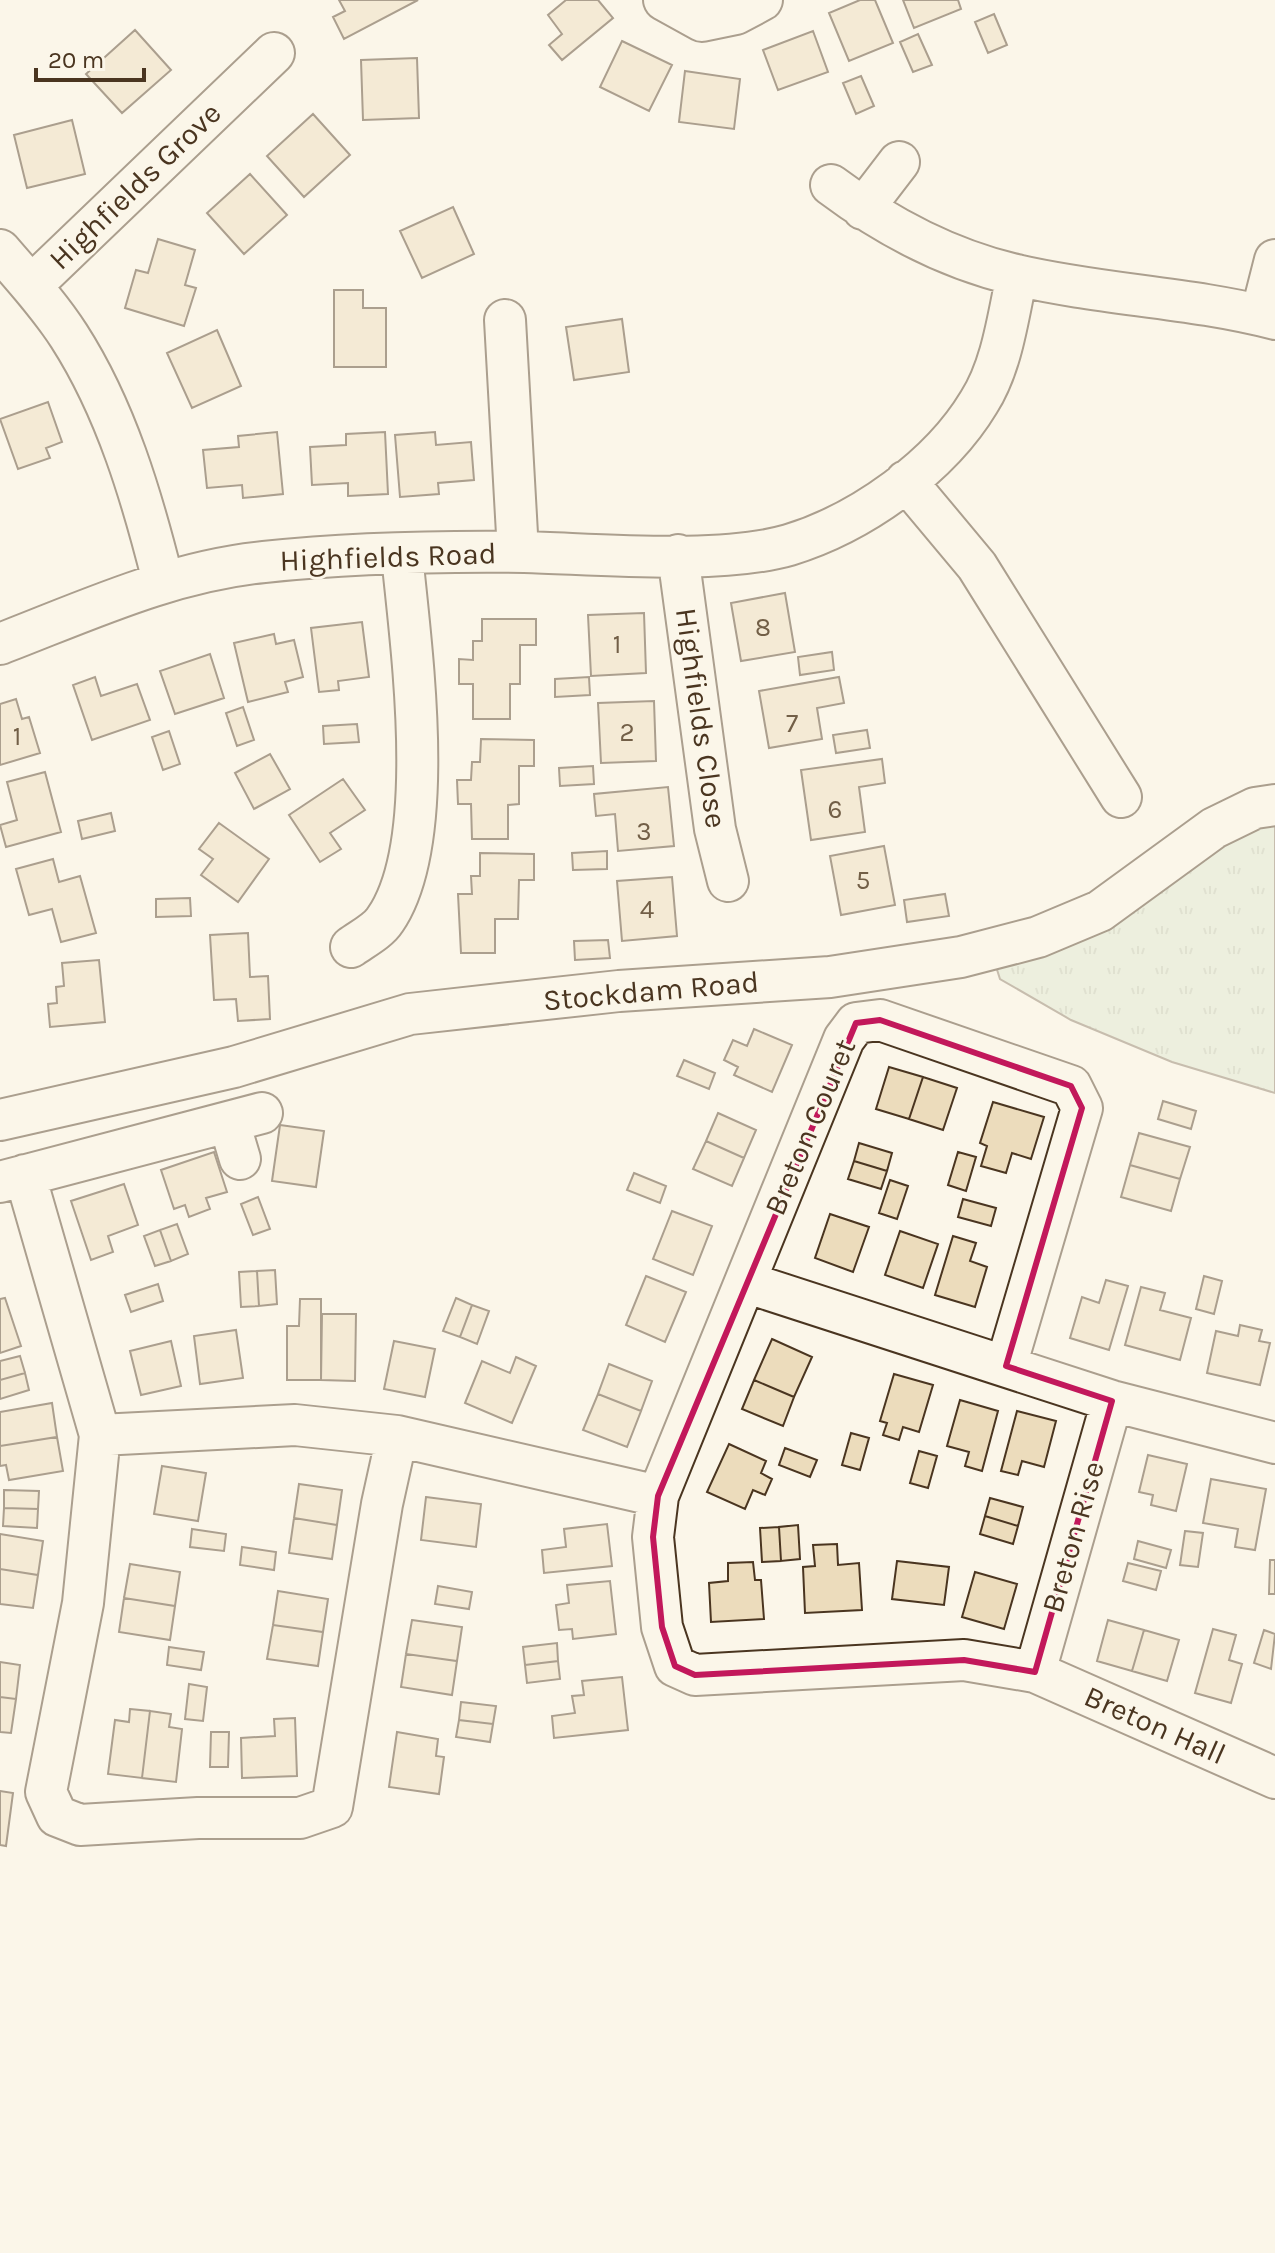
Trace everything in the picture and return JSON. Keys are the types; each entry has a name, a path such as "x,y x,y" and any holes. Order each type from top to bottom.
{"street":[{"path":"664,0 702,21 736,14 762,0"},
{"name":"Highfields Grove","path":"31,286 274,53"},
{"path":"863,209 899,162"},
{"path":"831,185 863,209 950,255 1017,275 1268,317 1275,260"},
{"path":"0,250 69,337 103,400 130,466 163,581"},
{"name":"Highfields Road","path":"0,644 163,581 263,562 518,552 678,555 747,552 789,545 850,518 906,481 951,440 980,401 999,355 1017,275"},
{"path":"505,320 518,552"},
{"path":"906,481 977,566 1121,797"},
{"path":"351,947 383,923 401,891 413,835 415,736 402,555"},
{"name":"Highfields Close","path":"678,555 715,829 728,881"},
{"name":"Stockdam Road","path":"0,1120 234,1067 410,1014 619,991 830,977 961,957 1038,937 1100,911 1214,828 1255,808 1275,805"},
{"name":"Breton Couret","path":"658,1496 844,1039 856,1023 880,1020 1071,1086 1082,1108 1006,1366"},
{"path":"240,1159 246,1117 13,1179 100,1435 83,1603 46,1792 57,1816 80,1825 198,1818 300,1818 332,1807 382,1504 397,1436"},
{"path":"745,1282 1112,1401 1275,1443"},
{"name":"Breton Rise","path":"1035,1672 1112,1401"},
{"path":"100,1435 295,1425 397,1436 658,1496"},
{"name":"Breton Hall","path":"658,1496 653,1537 662,1627 675,1666 695,1675 708,1675 964,1660 1035,1672 1275,1778"}],"highlighted area":[{"path":"880,1020 1071,1086 1082,1108 1006,1366 1112,1401 1035,1672 964,1660 695,1675 675,1666 662,1627 653,1537 658,1496 856,1023"}],"green space":[{"path":"1275,819 1275,1093 1172,1062 1071,1020 1000,979 993,957"}],"building":[{"path":"339,0 418,0 344,39 333,17 345,11"},
{"path":"566,0 598,0 613,18 562,60 549,45 562,34 548,15"},
{"path":"860,0 875,0 893,43 849,61 829,13"},
{"path":"903,0 958,0 961,9 914,28"},
{"path":"994,14 1007,45 988,53 975,22"},
{"path":"135,30 171,70 122,113 86,74"},
{"path":"813,31 828,72 778,90 763,50"},
{"path":"918,34 932,65 913,72 900,42"},
{"path":"622,41 672,65 649,111 600,87"},
{"path":"417,58 419,118 363,120 361,60"},
{"path":"685,71 740,79 734,129 679,122"},
{"path":"861,76 874,106 856,114 843,83"},
{"path":"313,114 350,155 304,197 267,156"},
{"path":"72,120 85,174 27,188 14,135"},
{"path":"250,174 287,215 244,254 207,213"},
{"path":"453,207 474,254 422,278 400,231"},
{"path":"158,239 195,250 185,285 196,288 184,326 125,308 136,270 148,273"},
{"path":"334,290 363,290 363,308 386,308 386,367 334,367"},
{"path":"622,319 629,372 574,380 566,327"},
{"path":"217,330 241,386 192,408 167,353"},
{"path":"48,402 62,442 46,448 50,458 18,469 0,419"},
{"path":"277,432 283,494 243,498 242,485 207,488 203,450 239,447 238,436"},
{"path":"385,432 388,494 348,496 348,483 312,485 310,447 346,445 346,434"},
{"path":"435,432 436,445 471,442 474,480 438,483 439,494 400,497 395,435"},
{"path":"785,593 795,652 741,661 731,603"},
{"path":"644,613 646,673 591,676 588,615"},
{"path":"482,619 536,619 536,645 520,645 520,684 510,684 510,719 473,719 473,684 459,684 459,659 473,660 473,641 482,641"},
{"path":"362,622 369,677 338,681 339,690 319,692 311,628"},
{"path":"274,634 276,644 294,640 303,677 285,682 288,692 248,702 234,643"},
{"path":"832,652 834,670 800,675 798,657"},
{"path":"210,654 224,698 175,714 160,671"},
{"path":"95,677 101,696 137,684 150,720 92,740 73,685"},
{"path":"589,677 590,695 555,697 555,679"},
{"path":"839,677 844,703 817,708 822,739 769,748 759,691"},
{"path":"16,699 22,719 29,717 40,753 0,765 0,704"},
{"path":"654,701 656,761 601,763 598,703"},
{"path":"243,707 254,740 237,746 226,713"},
{"path":"357,724 359,742 324,744 323,726"},
{"path":"867,730 870,748 836,753 833,735"},
{"path":"169,731 180,764 163,770 152,737"},
{"path":"481,739 534,740 534,766 519,766 519,804 508,805 508,839 472,839 471,804 458,804 457,780 471,780 472,762 480,762"},
{"path":"270,754 290,789 254,809 235,773"},
{"path":"882,759 885,783 859,787 865,832 811,840 801,770"},
{"path":"593,766 594,784 560,786 559,768"},
{"path":"45,772 61,832 6,847 0,825 17,820 7,782"},
{"path":"343,779 365,810 330,833 341,849 320,862 289,815"},
{"path":"668,787 674,846 618,851 615,814 596,816 594,794"},
{"path":"111,813 115,831 82,839 78,821"},
{"path":"219,823 269,859 238,902 201,875 213,859 199,849"},
{"path":"884,846 895,905 841,915 830,856"},
{"path":"607,851 607,869 573,870 572,853"},
{"path":"480,853 534,854 534,880 519,880 518,919 495,919 495,953 461,953 458,894 472,894 471,876 480,876"},
{"path":"53,859 59,882 80,876 96,933 61,942 52,909 29,915 16,869"},
{"path":"672,877 677,936 622,941 617,881"},
{"path":"945,894 949,916 907,922 904,900"},
{"path":"190,898 191,916 156,917 156,899"},
{"path":"248,933 250,977 268,976 270,1019 238,1021 236,999 214,1000 210,935"},
{"path":"608,940 610,958 575,960 574,941"},
{"path":"99,960 105,1022 50,1027 48,1004 57,1003 56,987 64,986 62,963"},
{"path":"754,1029 792,1045 772,1092 734,1075 738,1067 724,1060 733,1040 747,1046"},
{"path":"684,1060 715,1073 709,1089 677,1076"},
{"path":"889,1067 923,1077 909,1119 876,1109"},
{"path":"923,1077 957,1088 943,1130 909,1119"},
{"path":"1163,1101 1196,1111 1191,1129 1158,1119"},
{"path":"993,1102 1044,1117 1031,1159 1012,1153 1006,1173 981,1166 987,1146 980,1143"},
{"path":"718,1113 756,1130 744,1158 706,1141"},
{"path":"280,1125 324,1131 316,1187 272,1181"},
{"path":"1139,1133 1190,1147 1180,1179 1130,1165"},
{"path":"706,1141 744,1158 732,1186 693,1169"},
{"path":"859,1143 892,1153 887,1171 854,1161"},
{"path":"214,1152 227,1192 206,1198 210,1209 189,1217 185,1205 174,1209 161,1170"},
{"path":"958,1152 976,1157 966,1191 948,1185"},
{"path":"854,1161 887,1171 881,1189 848,1179"},
{"path":"1130,1165 1180,1179 1171,1211 1121,1197"},
{"path":"634,1173 666,1186 660,1203 627,1190"},
{"path":"890,1180 908,1186 897,1219 879,1213"},
{"path":"124,1184 138,1225 108,1236 113,1252 91,1260 71,1201"},
{"path":"258,1197 270,1229 253,1235 241,1204"},
{"path":"963,1199 996,1208 991,1226 958,1217"},
{"path":"672,1211 712,1226 693,1275 653,1259"},
{"path":"830,1214 869,1227 853,1272 815,1258"},
{"path":"177,1224 188,1254 171,1261 160,1230"},
{"path":"160,1230 171,1261 155,1266 144,1236"},
{"path":"900,1231 938,1244 923,1288 885,1275"},
{"path":"953,1236 976,1243 970,1261 987,1267 975,1307 935,1295"},
{"path":"275,1270 277,1304 259,1306 257,1271"},
{"path":"257,1271 259,1306 241,1307 239,1272"},
{"path":"646,1276 686,1292 665,1342 626,1325"},
{"path":"1204,1276 1222,1281 1214,1314 1196,1309"},
{"path":"1106,1280 1128,1286 1109,1350 1070,1338 1082,1297 1099,1303"},
{"path":"158,1284 163,1301 131,1312 125,1295"},
{"path":"1141,1287 1165,1293 1160,1310 1191,1318 1180,1360 1125,1345"},
{"path":"5,1298 21,1346 0,1353 0,1299"},
{"path":"456,1298 472,1305 460,1337 443,1331"},
{"path":"300,1299 321,1299 321,1380 287,1380 287,1326 299,1326"},
{"path":"472,1305 489,1311 477,1344 460,1337"},
{"path":"322,1314 356,1314 355,1381 321,1380"},
{"path":"1240,1325 1262,1330 1259,1341 1270,1343 1260,1385 1207,1373 1216,1331 1238,1336"},
{"path":"236,1330 243,1378 200,1384 194,1336"},
{"path":"772,1339 812,1357 794,1397 754,1380"},
{"path":"171,1341 181,1386 141,1395 130,1351"},
{"path":"394,1341 435,1349 425,1397 384,1389"},
{"path":"20,1356 25,1373 0,1380 0,1361"},
{"path":"516,1357 536,1366 512,1423 465,1403 482,1361 510,1373"},
{"path":"609,1364 652,1381 641,1411 598,1394"},
{"path":"25,1373 29,1390 0,1399 0,1380"},
{"path":"894,1374 933,1385 919,1432 903,1427 899,1440 883,1435 887,1423 880,1421"},
{"path":"754,1380 794,1397 783,1426 742,1409"},
{"path":"598,1394 641,1411 627,1447 583,1430"},
{"path":"960,1400 998,1411 982,1471 965,1466 969,1452 947,1446"},
{"path":"52,1403 57,1437 0,1446 0,1412"},
{"path":"1017,1411 1056,1421 1044,1467 1022,1461 1018,1475 1001,1471"},
{"path":"851,1433 869,1438 860,1470 842,1465"},
{"path":"57,1437 63,1471 9,1480 6,1465 0,1466 0,1446"},
{"path":"729,1444 766,1461 761,1473 772,1479 765,1495 753,1490 745,1509 707,1492"},
{"path":"785,1448 817,1460 810,1477 779,1465"},
{"path":"919,1451 937,1456 928,1488 910,1483"},
{"path":"1148,1455 1187,1464 1176,1511 1151,1505 1153,1495 1139,1492"},
{"path":"162,1466 206,1473 198,1521 154,1514"},
{"path":"1211,1479 1266,1489 1255,1550 1235,1547 1238,1529 1203,1523"},
{"path":"299,1484 342,1490 337,1525 294,1518"},
{"path":"4,1490 39,1491 38,1509 4,1508"},
{"path":"426,1497 481,1504 476,1547 421,1540"},
{"path":"990,1498 1023,1507 1018,1526 985,1516"},
{"path":"4,1508 38,1509 37,1528 3,1526"},
{"path":"985,1516 1018,1526 1013,1544 980,1534"},
{"path":"294,1518 337,1525 332,1559 289,1553"},
{"path":"607,1524 612,1566 544,1573 542,1550 566,1547 564,1529"},
{"path":"798,1525 800,1559 781,1561 779,1527"},
{"path":"779,1527 781,1561 762,1562 760,1528"},
{"path":"192,1529 226,1534 224,1551 190,1547"},
{"path":"1185,1531 1203,1533 1198,1567 1180,1565"},
{"path":"0,1534 43,1541 38,1575 0,1569"},
{"path":"1138,1541 1171,1550 1166,1568 1134,1559"},
{"path":"837,1544 838,1565 859,1563 862,1610 805,1613 803,1567 815,1566 813,1545"},
{"path":"242,1547 276,1552 274,1570 240,1565"},
{"path":"1270,1560 1275,1560 1275,1594 1269,1594"},
{"path":"897,1561 949,1567 944,1605 892,1599"},
{"path":"753,1562 755,1580 761,1580 764,1619 711,1622 709,1583 728,1581 728,1563"},
{"path":"1128,1563 1161,1571 1156,1590 1123,1581"},
{"path":"130,1564 180,1572 175,1606 124,1598"},
{"path":"0,1569 38,1575 33,1608 0,1604"},
{"path":"975,1572 1017,1584 1004,1629 962,1617"},
{"path":"610,1581 616,1634 573,1639 572,1629 559,1630 556,1605 569,1603 567,1585"},
{"path":"438,1586 472,1592 469,1609 435,1604"},
{"path":"278,1591 328,1599 323,1632 273,1625"},
{"path":"124,1598 175,1606 170,1640 119,1632"},
{"path":"412,1620 462,1627 457,1661 406,1654"},
{"path":"1108,1620 1144,1630 1132,1671 1097,1661"},
{"path":"273,1625 323,1632 318,1666 267,1659"},
{"path":"1213,1629 1236,1635 1229,1660 1242,1664 1231,1703 1195,1693"},
{"path":"1144,1630 1179,1640 1167,1681 1132,1671"},
{"path":"1264,1630 1275,1634 1271,1669 1254,1663"},
{"path":"557,1643 558,1661 525,1665 523,1647"},
{"path":"169,1647 204,1652 201,1670 167,1665"},
{"path":"406,1654 457,1661 452,1695 401,1687"},
{"path":"558,1661 560,1679 527,1683 525,1665"},
{"path":"0,1662 20,1665 16,1699 0,1697"},
{"path":"622,1677 628,1730 554,1738 552,1716 575,1713 572,1696 584,1695 582,1681"},
{"path":"189,1684 207,1687 203,1721 185,1719"},
{"path":"0,1697 16,1699 11,1733 0,1732"},
{"path":"461,1702 496,1706 493,1724 459,1720"},
{"path":"130,1709 150,1711 142,1778 108,1774 115,1720 129,1722"},
{"path":"150,1711 171,1714 169,1727 182,1729 176,1782 142,1778"},
{"path":"295,1718 297,1776 242,1778 241,1738 275,1736 274,1719"},
{"path":"459,1720 493,1724 490,1742 456,1737"},
{"path":"211,1732 229,1732 228,1767 210,1767"},
{"path":"397,1732 438,1739 436,1756 444,1757 439,1794 389,1787"},
{"path":"0,1791 13,1793 6,1846 0,1845"}]}
